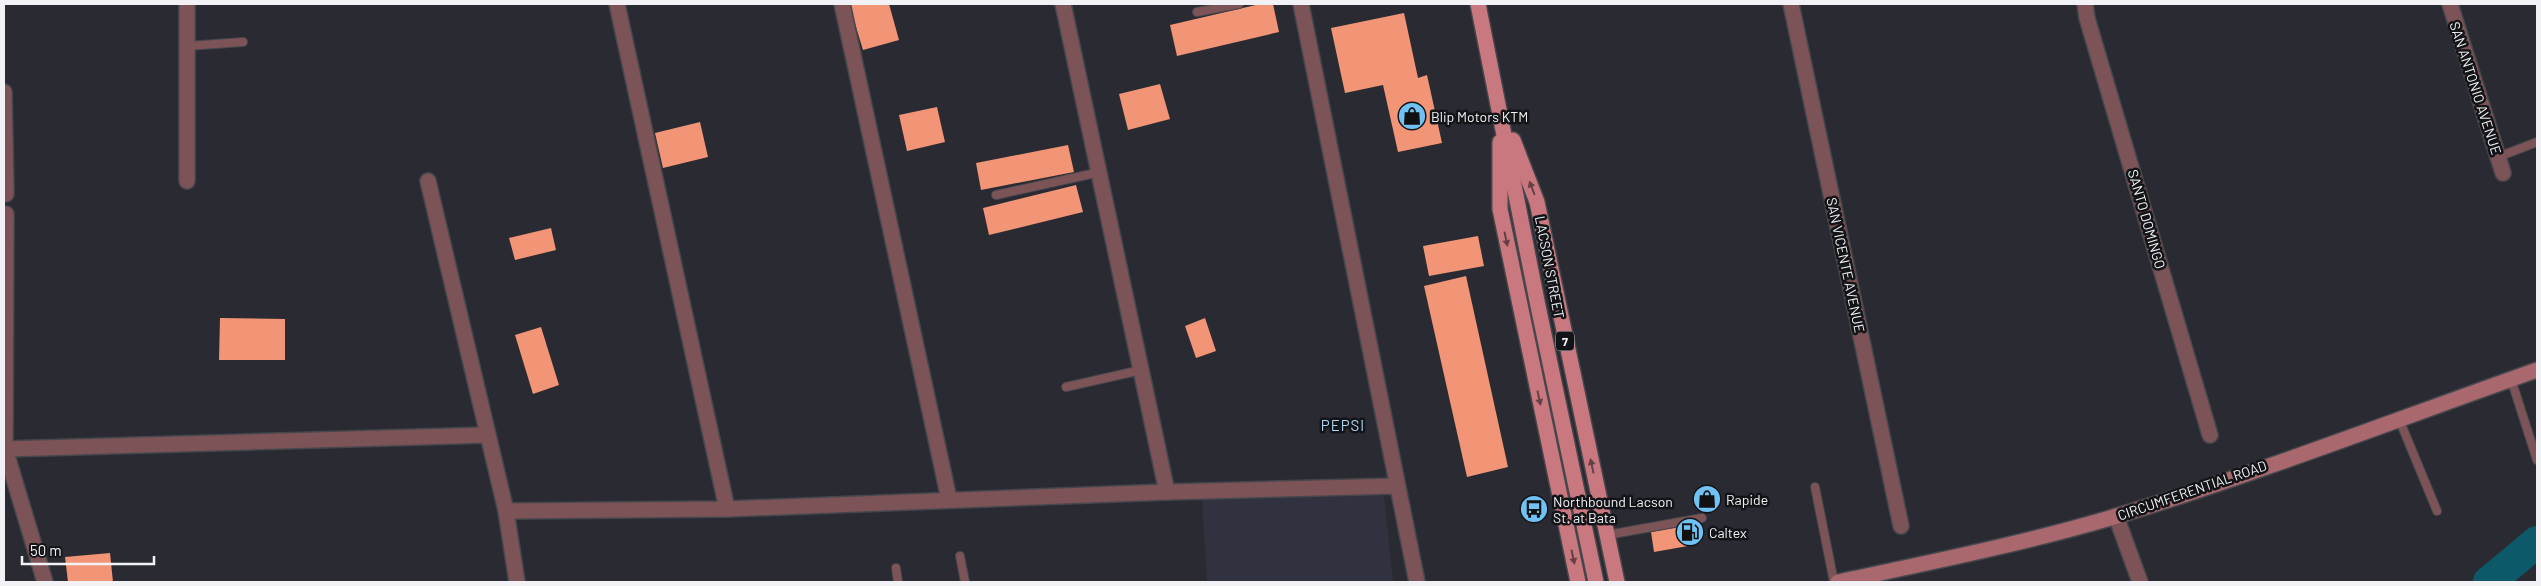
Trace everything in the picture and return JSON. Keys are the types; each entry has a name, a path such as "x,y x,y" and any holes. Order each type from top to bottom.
{"main road":[{"name":"LACSON STREET","path":"1478,4 1538,306 1596,582"},
{"name":"LACSON STREET","path":"1499,104 1537,202 1617,582"},
{"name":"LACSON STREET","path":"1499,104 1500,209 1578,582"},
{"name":"CIRCUMFERENTIAL ROAD","path":"1838,582 1944,560 2116,516 2182,495 2537,370"}],"street":[{"path":"187,4 187,181"},
{"path":"617,4 727,509"},
{"path":"842,4 949,499"},
{"path":"1063,4 1167,492"},
{"path":"1301,4 1416,582"},
{"name":"SAN VICENTE AVENUE","path":"1791,4 1902,526"},
{"name":"SANTO DOMINGO","path":"2085,4 2087,18 2210,435"},
{"name":"SAN ANTONIO AVENUE","path":"2450,4 2503,173"},
{"path":"4,92 6,194"},
{"path":"428,181 506,511 517,582"},
{"path":"6,214 5,449 45,582"},
{"path":"5,449 488,435"},
{"path":"506,511 727,509 949,499 1397,486"},
{"path":"2116,516 2140,582"}],"lane":[{"path":"1197,12 1239,4"},
{"path":"187,46 243,42"},
{"path":"2498,157 2537,142"},
{"path":"996,195 1100,172"},
{"path":"1066,387 1141,370"},
{"path":"2511,379 2537,460"},
{"path":"2399,419 2437,511"},
{"path":"1815,487 1834,582"},
{"path":"1607,535 1702,518"},
{"path":"960,556 966,582"},
{"path":"896,568 898,582"}],"shaded area":[{"path":"1384,496 1393,582 1207,582 1202,498"}],"building":[{"path":"849,4 889,4 899,40 863,50"},
{"path":"1260,4 1273,4 1279,32 1177,56 1170,25"},
{"path":"1404,13 1418,78 1427,75 1442,143 1398,152 1383,85 1345,93 1331,28"},
{"path":"1160,84 1170,119 1128,130 1119,94"},
{"path":"937,107 945,142 907,151 899,115"},
{"path":"700,122 708,157 663,168 655,133"},
{"path":"1068,145 1074,172 981,190 976,163"},
{"path":"1076,185 1083,212 989,235 983,208"},
{"path":"551,228 556,250 515,260 509,238"},
{"path":"1478,236 1484,266 1429,276 1423,246"},
{"path":"1466,276 1508,467 1467,477 1424,286"},
{"path":"220,318 285,319 285,360 219,360"},
{"path":"1205,318 1216,351 1196,358 1185,326"},
{"path":"541,327 559,385 533,394 515,335"},
{"path":"1684,526 1688,546 1654,552 1651,532"},
{"path":"110,553 113,582 68,582 65,557"}],"waterway":[{"path":"2489,582 2537,542"}],"place":[{"name":"Blip Motors KTM","path":"1412,116"},
{"name":"Rapide","path":"1707,499"},
{"name":"Northbound Lacson St. at Bata","path":"1534,509"},
{"name":"Caltex","path":"1690,532"}],"district":[{"name":"PEPSI","path":"1343,425"}]}
